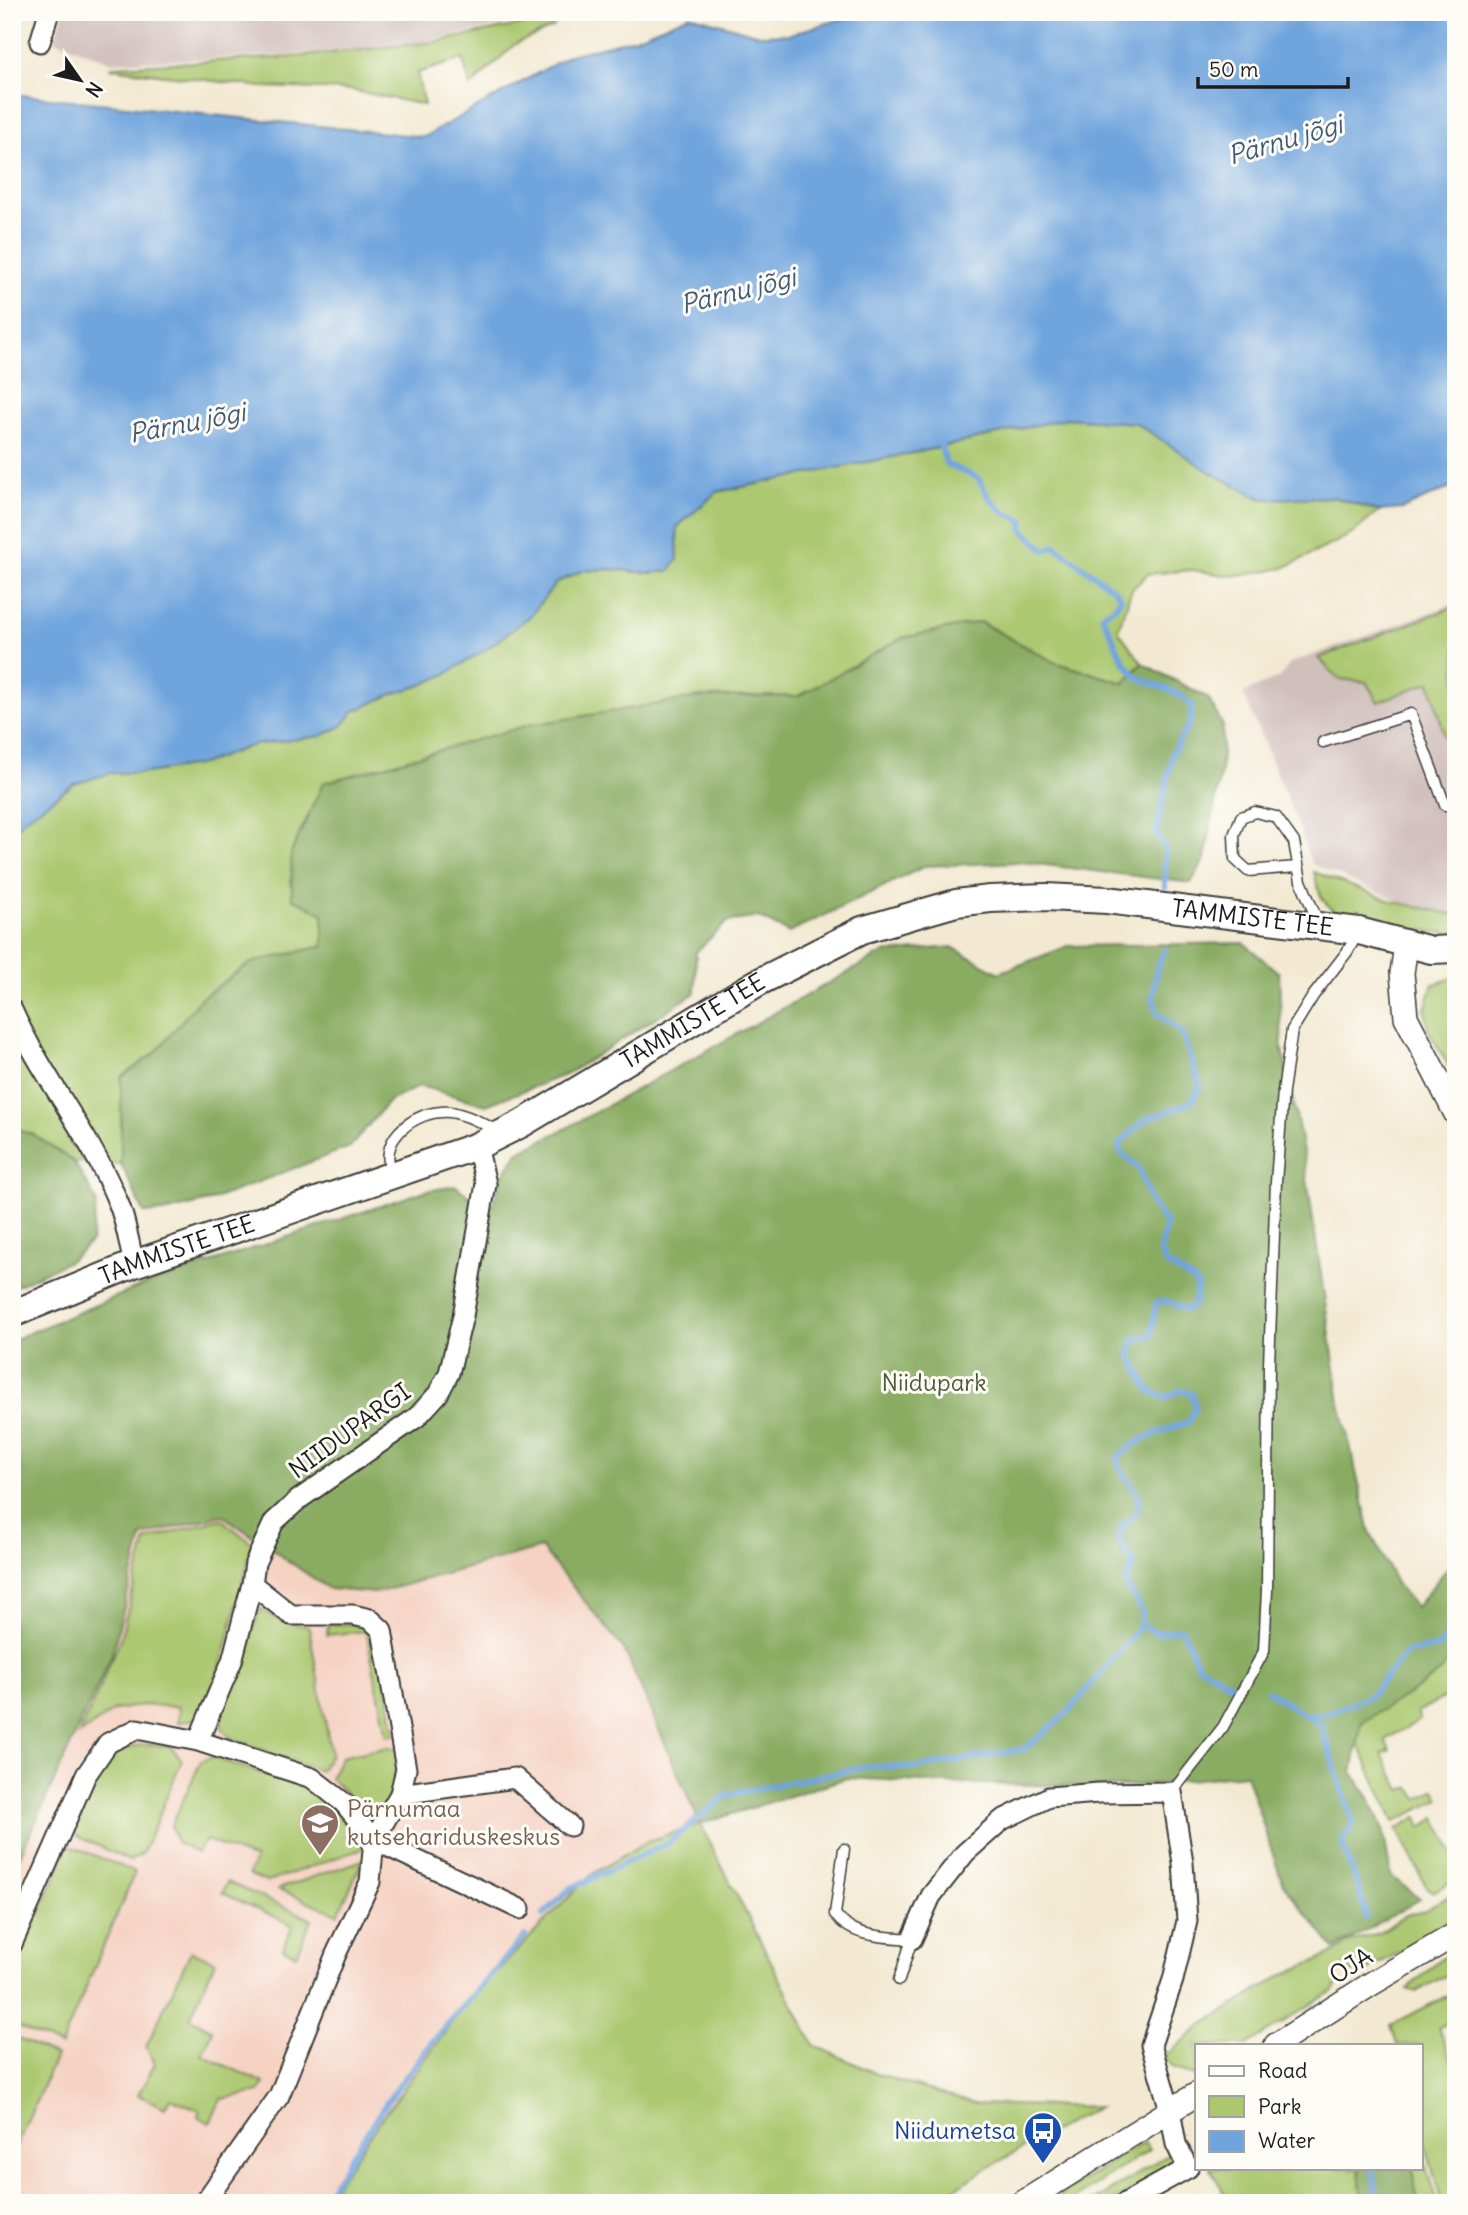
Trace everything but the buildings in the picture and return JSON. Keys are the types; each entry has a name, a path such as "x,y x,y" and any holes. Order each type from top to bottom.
{"main road":[{"name":"TAMMISTE TEE","path":"12,1314 134,1264 477,1146 757,984 862,930 956,903 990,898 1107,900 1319,925 1359,931 1431,950 1456,949"}],"street":[{"path":"40,42 49,12"},
{"path":"1406,945 1402,972 1406,1017 1456,1114"},
{"path":"12,1010 39,1063 89,1144 119,1203 134,1264"},
{"name":"NIIDUPARGI","path":"198,1741 232,1661 255,1563 274,1522 298,1500 417,1417 438,1394 449,1373 457,1348 486,1184 477,1146"},
{"path":"204,2203 279,2096 336,1954 370,1882 374,1840 400,1794 406,1769 382,1630 370,1619 353,1615 291,1615 252,1584"},
{"path":"12,1944 86,1776 108,1743 137,1729 198,1741 312,1778 344,1803 374,1840 520,1909"},
{"path":"400,1794 514,1778 570,1826"},
{"path":"912,1939 931,1896 965,1853 1002,1820 1049,1797 1172,1792 1183,1863 1187,1920 1173,1980 1151,2045 1177,2144 1188,2168 1125,2203"},
{"name":"OJA","path":"1278,2044 1456,1934"},
{"path":"1022,2203 1195,2095"}],"lane":[{"path":"1323,742 1411,714 1445,805 1456,803"},
{"path":"1297,867 1248,871 1235,859 1234,835 1241,817 1255,812 1276,817 1294,842 1297,867 1319,925"},
{"path":"1172,1792 1223,1727 1264,1651 1269,1364 1276,1182 1283,1091 1292,1030 1359,931"},
{"path":"394,1175 387,1163 390,1143 410,1121 442,1111 477,1119 501,1134"},
{"path":"844,1849 835,1910 839,1920 860,1932 912,1939 899,1980"}],"shaded area":[{"path":"64,12 561,12 421,43 288,55 111,62 54,40"},
{"path":"1456,603 1456,921 1448,922 1312,864 1243,693 1280,677 1290,663"},
{"name":"Pärnumaa kutsehariduskeskus","path":"222,1515 329,1589 375,1593 540,1548 624,1649 700,1824 648,1841 589,1876 464,2006 324,2203 12,2203 12,1873 112,1654 143,1536"}],"green space":[{"path":"548,19 554,27 515,44 470,87 463,59 417,73 424,105 351,90 262,87 110,68 292,57 435,42"},
{"path":"1067,418 1136,423 1213,474 1262,499 1333,497 1379,511 1352,534 1284,568 1231,576 1192,570 1148,574 1132,589 1118,630 1142,663 1124,683 1054,662 980,622 902,638 799,696 701,697 529,725 323,783 291,853 292,898 323,913 323,946 251,963 201,998 156,1052 121,1077 121,1164 74,1162 34,1135 12,1128 12,834 23,820 74,784 110,773 146,773 202,764 253,745 321,736 342,726 354,711 446,674 488,648 530,616 557,582 582,571 607,569 652,573 678,559 677,527 717,492 942,447"},
{"path":"1456,606 1456,777 1430,682 1378,702 1366,682 1339,679 1318,658"},
{"path":"980,622 1054,662 1124,683 1142,663 1208,698 1223,726 1221,771 1205,859 1191,883 1021,862 925,866 789,933 758,917 727,922 696,952 695,993 567,1074 486,1105 420,1086 389,1101 350,1147 209,1201 164,1212 144,1213 121,1164 121,1078 156,1052 201,998 251,963 323,946 323,914 292,898 291,853 323,783 529,725 701,697 799,696 902,638"},
{"path":"1314,872 1391,901 1456,915 1456,933 1392,925 1341,914 1325,902"},
{"name":"Niidupark","path":"1244,943 1279,973 1282,1050 1301,1139 1340,1403 1370,1532 1397,1585 1416,1607 1456,1557 1456,1648 1441,1671 1362,1722 1352,1772 1369,1798 1383,1829 1391,1876 1420,1899 1334,1949 1283,1884 1246,1774 1119,1787 847,1778 700,1824 624,1649 541,1548 375,1593 329,1589 222,1515 142,1536 112,1654 12,1873 12,1340 144,1285 425,1191 456,1186 474,1200 493,1204 502,1176 518,1152 563,1130 883,953 952,947 999,973 1068,946"},
{"path":"1456,977 1456,1079 1428,1030 1425,1009 1433,984"},
{"path":"12,1128 34,1135 74,1162 97,1202 91,1242 69,1261 12,1288"},
{"path":"221,1519 253,1544 216,1678 195,1719 178,1723 179,1707 145,1705 115,1710 79,1735 120,1640 146,1540"},
{"path":"261,1609 279,1620 309,1627 331,1754 320,1771 235,1740 222,1727 221,1714"},
{"path":"328,1624 365,1624 378,1634 395,1735 387,1736 366,1631 327,1635"},
{"path":"1456,1648 1456,1713 1447,1696 1417,1712 1420,1720 1385,1740 1390,1750 1382,1754 1401,1790 1410,1787 1418,1799 1435,1789 1440,1799 1394,1822 1357,1741 1362,1722 1421,1686 1440,1671"},
{"path":"154,1744 171,1747 182,1760 143,1853 130,1861 77,1836 75,1831 88,1798 106,1764 126,1748"},
{"path":"388,1747 398,1749 400,1774 383,1812 377,1816 360,1807 330,1778 341,1757"},
{"path":"211,1757 306,1787 320,1795 357,1835 364,1848 267,1882 249,1875 255,1859 206,1840 197,1853 177,1843 171,1826 201,1761"},
{"path":"1417,1817 1421,1827 1436,1818 1456,1858 1456,1879 1433,1892 1427,1888 1397,1829"},
{"path":"700,1824 814,2045 879,2075 975,2104 1098,2107 996,2163 931,2203 324,2203 464,2006 589,1876 648,1841"},
{"path":"69,1845 135,1872 61,2046 12,2024 12,1976"},
{"path":"363,1860 338,1914 278,1889"},
{"path":"227,1882 312,1919 296,1955 283,1949 293,1925 222,1893"},
{"path":"1456,1892 1456,1919 1363,1973 1350,1972 1345,1967 1336,1973 1337,1985 1333,1991 1248,2044 1195,2044 1195,2075 1174,2068 1163,2058 1205,2023 1283,1975 1330,1955 1350,1942 1379,1933 1409,1913 1423,1911"},
{"path":"1456,1950 1456,1970 1416,1992 1407,1989 1442,1958"},
{"path":"191,1951 215,1961 190,2018 213,2030 202,2055 264,2083 259,2092 221,2099 210,2123 198,2116 200,2110 170,2098 165,2108 138,2095 155,2064 146,2047"},
{"path":"1456,1991 1456,2019 1438,2028 1456,2070 1456,2203 1442,2203 1422,2133 1422,2044 1397,2044 1391,2025"},
{"path":"12,2036 56,2056 12,2156"},
{"path":"1144,2142 1149,2150 1067,2203 1047,2203"},
{"path":"1171,2153 1175,2163 1168,2172 1108,2203 1090,2203"},
{"path":"1422,2153 1437,2203 1417,2203 1410,2170 1422,2170"},
{"path":"1211,2170 1359,2170 1362,2203 1230,2203"},
{"path":"1359,2170 1412,2170 1418,2203 1362,2203"}],"water":[{"name":"Pärnu jõgi","path":"866,12 1456,12 1456,485 1403,509 1379,511 1333,497 1262,499 1213,474 1136,423 1067,418 942,447 717,492 677,527 678,559 669,571 582,571 557,582 530,616 488,648 446,674 354,711 342,726 321,736 253,745 202,764 146,773 110,773 74,784 23,820 12,834 12,94 424,137 570,55 635,38 690,15 760,35 790,34"}],"waterway":[{"path":"939,440 946,464 978,478 989,498 1005,513 1024,521 1022,529 1045,550 1055,546 1116,591 1121,598 1115,607 1102,615 1124,662 1137,677 1174,692 1192,705 1191,721 1173,752 1156,834 1165,848 1165,887"},
{"path":"1165,950 1157,967 1153,998 1157,1013 1182,1033 1200,1086 1192,1101 1146,1119 1119,1144 1120,1152 1139,1168 1151,1203 1166,1223 1160,1251 1167,1264 1194,1281 1197,1286 1195,1303 1187,1310 1166,1301 1156,1303 1151,1336 1134,1339 1130,1354 1149,1390 1165,1398 1181,1390 1193,1395 1195,1408 1189,1422 1141,1440 1117,1459 1139,1501 1138,1509 1121,1527 1119,1543 1134,1563 1125,1582 1142,1611 1141,1625 1157,1633 1182,1629 1198,1665 1236,1687"},
{"path":"543,1915 571,1888 668,1843 727,1795 870,1766 914,1768 1025,1749 1068,1712 1141,1625"},
{"path":"1307,1715 1328,1713 1370,1696 1407,1652 1439,1647 1456,1628"},
{"path":"1268,1691 1321,1725 1353,1823 1342,1841 1366,1918"},
{"path":"321,2203 387,2102 435,2038 525,1936"},
{"path":"1373,2170 1378,2203"}],"place":[{"name":"Pärnumaa kutsehariduskeskus","path":"320,1857"},
{"name":"Niidumetsa","path":"1043,2165"}]}
